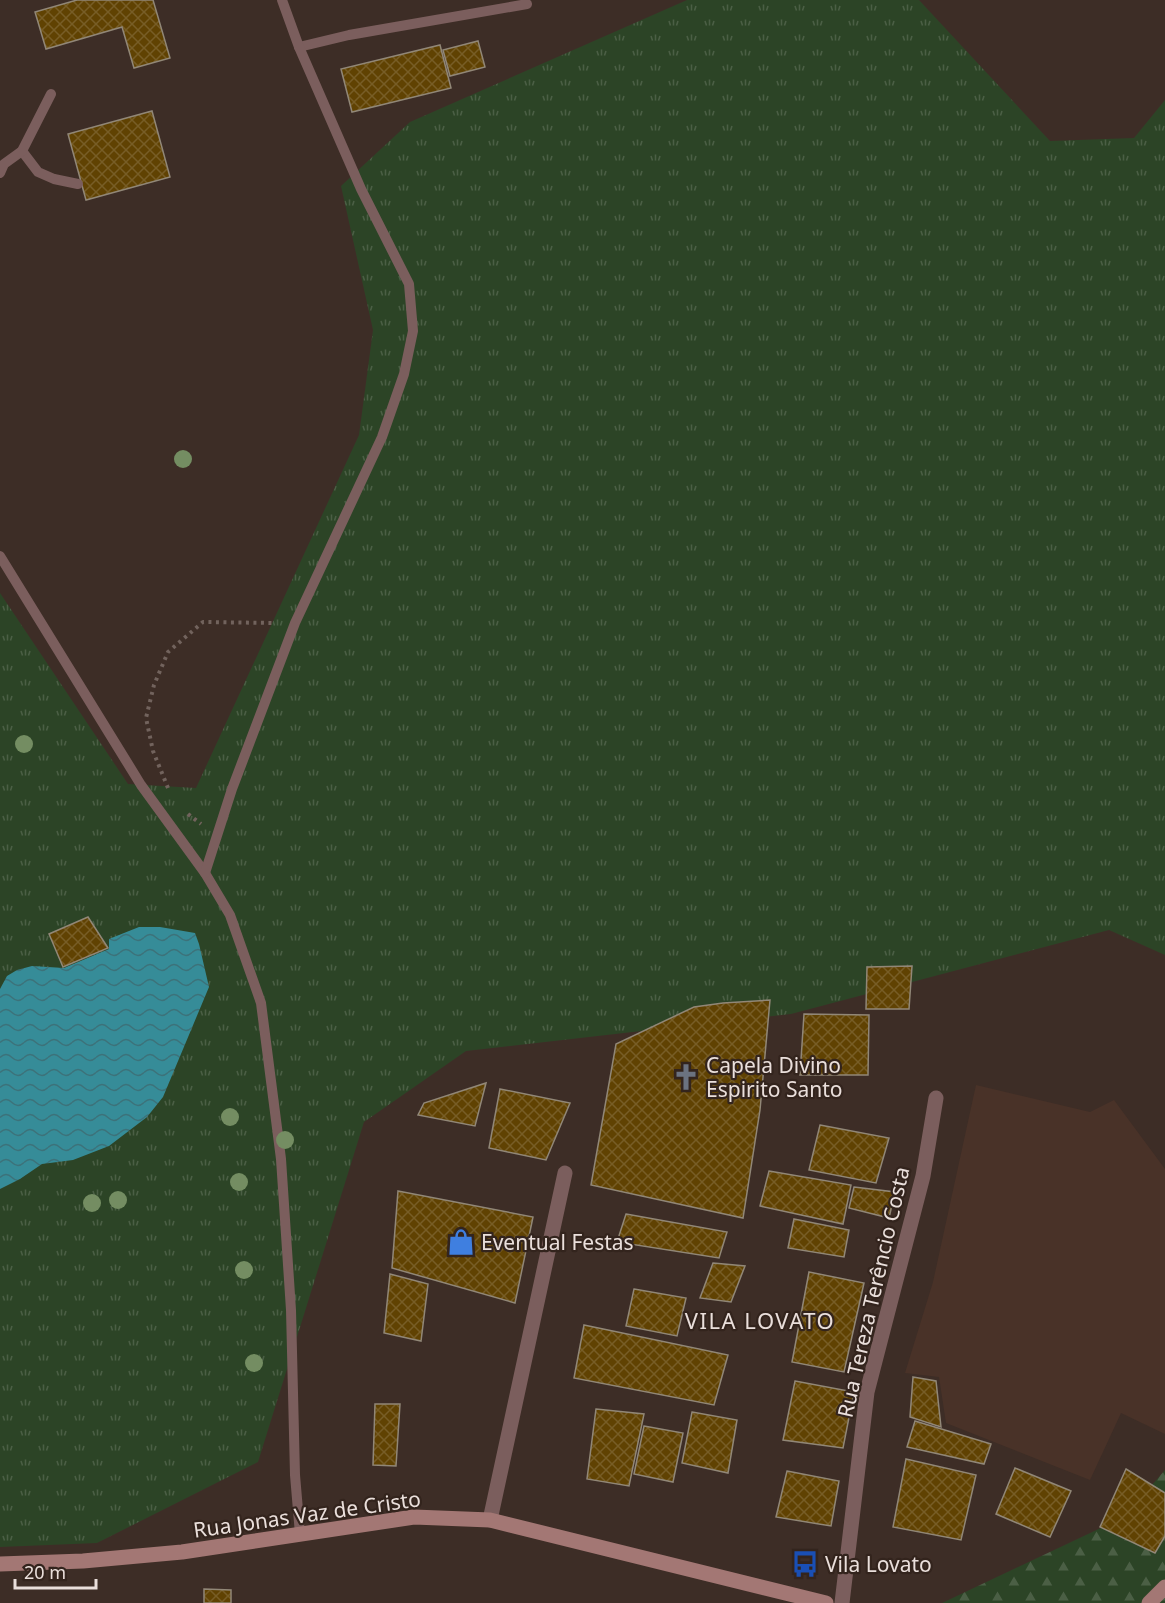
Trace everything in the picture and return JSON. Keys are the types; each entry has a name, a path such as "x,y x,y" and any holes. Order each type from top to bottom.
{"street":[{"name":"Rua Tereza Terêncio Costa","path":"842,1603 867,1392 923,1176 936,1098"},
{"path":"490,1520 565,1173"},
{"name":"Rua Jonas Vaz de Cristo","path":"0,1564 83,1562 182,1552 414,1517 490,1520 826,1603"},
{"path":"1149,1603 1165,1587"}],"lane":[{"path":"205,873 232,789 295,623 382,437 404,374 412,331 409,284 361,189 299,47 282,0"},
{"path":"299,47 349,35 527,4"},
{"path":"0,173 4,164 22,151 51,94"},
{"path":"22,151 38,172 54,179 78,184"},
{"path":"0,556 141,785 205,873 230,915 261,1003 281,1159 291,1310 295,1475 300,1534"}],"path":[{"path":"171,795 153,751 146,718 154,685 168,652 203,622 295,623"},
{"path":"184,812 217,836"}],"shaded area":[{"path":"976,1085 1090,1112 1114,1100 1165,1169 1165,1434 1121,1413 1090,1480 946,1423 939,1377 905,1373 933,1282"}],"green space":[{"path":"687,0 919,0 1050,141 1134,138 1165,100 1165,955 1109,930 791,1014 466,1051 364,1122 258,1462 97,1543 0,1547 0,593 128,784 196,788 359,435 373,330 341,186 410,122"},
{"path":"1165,1470 1165,1603 942,1603 1124,1517"}],"water":[{"path":"139,927 160,927 195,933 209,987 163,1097 147,1117 109,1146 73,1160 42,1164 0,1189 0,989 7,976 17,970 32,966 64,968 109,949 109,939"}],"building":[{"path":"77,0 153,0 170,58 134,68 122,27 46,49 35,12"},
{"path":"478,41 485,67 450,76 443,50"},
{"path":"440,45 451,88 352,112 341,69"},
{"path":"152,111 170,177 86,200 68,134"},
{"path":"88,917 108,948 63,967 49,934"},
{"path":"912,966 909,1009 866,1009 867,967"},
{"name":"Capela Divino Espirito Santo","path":"770,1000 760,1110 743,1218 591,1185 616,1044 694,1007"},
{"path":"804,1014 869,1015 868,1075 800,1075"},
{"path":"486,1083 475,1126 418,1115 424,1103"},
{"path":"500,1089 570,1103 546,1160 489,1148"},
{"path":"820,1125 889,1138 876,1183 809,1170"},
{"path":"769,1171 851,1185 843,1224 760,1206"},
{"path":"854,1187 895,1192 889,1218 849,1208"},
{"name":"Eventual Festas","path":"398,1191 533,1217 515,1303 392,1268"},
{"path":"626,1214 727,1232 719,1258 617,1242"},
{"path":"794,1219 849,1230 844,1257 788,1248"},
{"path":"713,1263 745,1266 731,1302 700,1298"},
{"path":"809,1272 864,1283 844,1372 792,1362"},
{"path":"390,1274 428,1284 421,1341 384,1333"},
{"path":"634,1289 686,1298 677,1336 626,1326"},
{"path":"584,1325 728,1355 714,1405 574,1378"},
{"path":"913,1377 936,1381 941,1427 910,1417"},
{"path":"795,1381 854,1392 843,1448 783,1440"},
{"path":"375,1404 400,1404 396,1466 373,1465"},
{"path":"596,1409 644,1414 629,1486 587,1479"},
{"path":"692,1412 737,1420 728,1473 682,1463"},
{"path":"915,1421 991,1444 984,1464 907,1447"},
{"path":"644,1426 683,1433 673,1482 634,1474"},
{"path":"906,1459 976,1475 961,1540 893,1527"},
{"path":"1015,1468 1071,1491 1050,1537 996,1514"},
{"path":"1126,1469 1165,1493 1165,1536 1155,1553 1100,1527"},
{"path":"787,1471 839,1481 831,1526 776,1517"},
{"path":"204,1589 231,1590 231,1603 204,1603"}],"place":[{"name":"Capela Divino Espirito Santo","path":"686,1077"},
{"name":"Eventual Festas","path":"461,1242"},
{"name":"Vila Lovato","path":"805,1564"}],"district":[{"name":"VILA LOVATO","path":"760,1320"}]}
